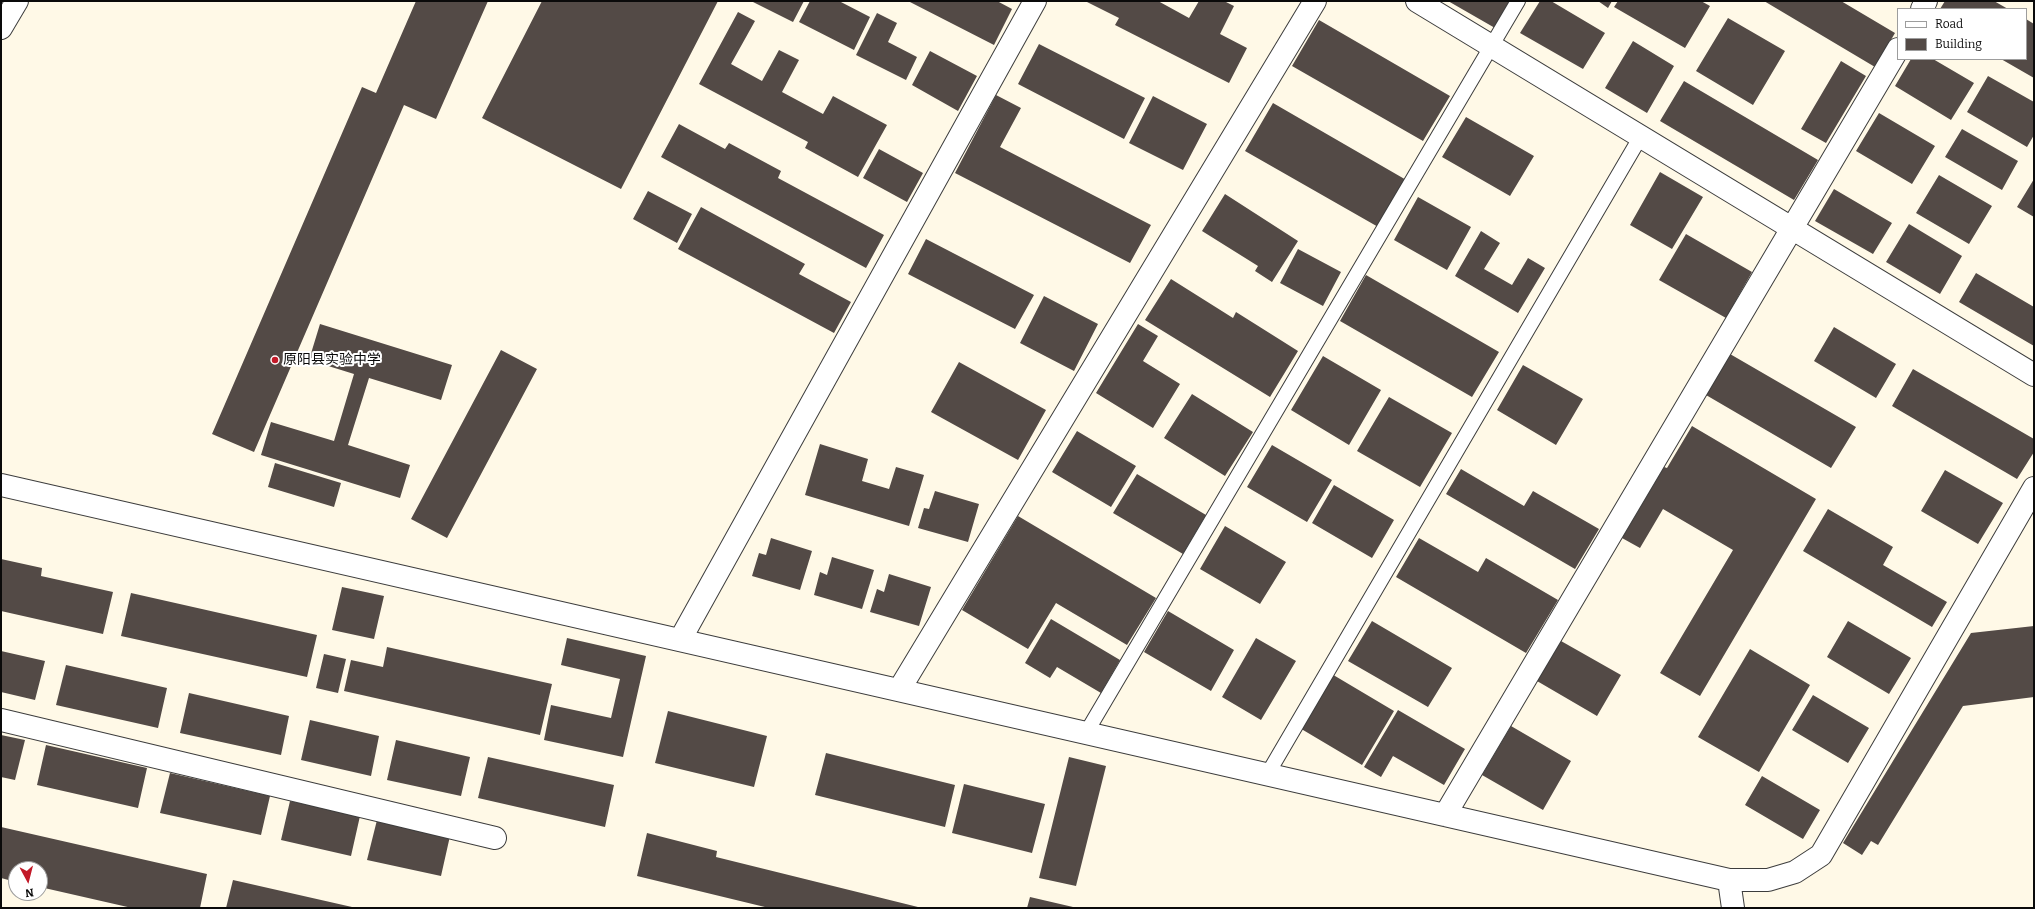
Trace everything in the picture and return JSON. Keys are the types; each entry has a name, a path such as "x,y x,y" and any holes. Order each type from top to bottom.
{"street":[{"path":"1,28 17,1"},
{"path":"680,640 1035,1"},
{"path":"899,690 1316,1"},
{"path":"1417,1 2034,375"},
{"path":"1445,815 1897,51"},
{"path":"1,485 1729,880 1768,880 1795,872 1821,856 2034,488"},
{"path":"1,720 495,838"},
{"path":"1729,880 1732,908"}],"lane":[{"path":"1086,733 1518,1"},
{"path":"1267,774 1640,136"}],"building":[{"path":"416,1 488,1 436,119 404,105 254,452 212,434 362,87 376,93"},
{"path":"542,1 718,1 621,189 482,118"},
{"path":"751,1 804,1 793,22"},
{"path":"810,1 839,1 870,17 854,50 799,22"},
{"path":"908,1 997,1 1012,9 994,45"},
{"path":"1085,1 1158,1 1189,18 1199,1 1224,1 1234,6 1220,34 1247,48 1229,83 1115,25 1119,18"},
{"path":"1448,1 1510,1 1495,28"},
{"path":"1540,1 1551,1 1605,33 1583,69 1520,33"},
{"path":"1598,1 1612,1 1608,8"},
{"path":"1618,1 1701,1 1710,6 1685,48 1614,7"},
{"path":"1764,1 1841,1 1895,33 1875,67"},
{"path":"1945,1 1994,1 2006,8 1941,8"},
{"path":"738,12 755,21 731,64 762,81 779,50 799,60 782,92 823,114 833,96 887,125 858,177 805,148 808,142 699,84"},
{"path":"877,13 897,23 888,42 917,57 906,80 856,55"},
{"path":"1728,18 1785,51 1753,105 1696,71"},
{"path":"1319,20 1450,96 1423,141 1292,66"},
{"path":"2027,20 2034,24 2034,78 2003,60 2027,60"},
{"path":"1633,41 1674,66 1647,113 1605,88"},
{"path":"1039,44 1145,98 1124,139 1018,84"},
{"path":"930,51 977,76 958,111 912,85"},
{"path":"1910,60 1935,60 1974,83 1951,120 1895,86"},
{"path":"1841,61 1866,76 1826,143 1801,129"},
{"path":"1988,76 2034,102 2034,135 2027,147 1967,112"},
{"path":"1684,81 1818,160 1794,200 1660,121"},
{"path":"996,95 1021,108 1000,147 1151,225 1130,263 955,173"},
{"path":"1153,96 1207,124 1183,170 1129,143"},
{"path":"1273,103 1408,181 1380,228 1245,151"},
{"path":"1879,113 1935,146 1912,184 1856,151"},
{"path":"1466,117 1534,156 1510,196 1442,157"},
{"path":"679,124 725,149 729,143 781,171 778,178 884,235 866,268 661,157"},
{"path":"1962,129 2018,161 2002,190 1945,157"},
{"path":"879,149 923,173 907,202 863,178"},
{"path":"1660,172 1703,197 1672,249 1630,225"},
{"path":"1939,175 1992,206 1969,244 1916,213"},
{"path":"2034,179 2034,217 2017,207"},
{"path":"1834,189 1892,223 1873,254 1815,221"},
{"path":"648,191 692,214 677,243 633,219"},
{"path":"1225,194 1298,241 1272,282 1255,271 1258,266 1202,231"},
{"path":"1418,197 1471,227 1447,270 1394,240"},
{"path":"701,207 805,264 799,274 851,302 834,333 678,249"},
{"path":"1909,224 1962,256 1940,294 1886,262"},
{"path":"1481,231 1500,243 1484,269 1512,285 1528,258 1545,268 1518,313 1455,276"},
{"path":"1686,234 1752,272 1726,318 1659,280"},
{"path":"926,239 1034,295 1015,329 908,274"},
{"path":"1298,249 1341,272 1323,306 1280,283"},
{"path":"1976,273 2034,307 2034,346 1959,302"},
{"path":"1366,275 1499,352 1472,397 1340,321"},
{"path":"1171,279 1233,318 1236,312 1298,351 1270,397 1145,320"},
{"path":"1044,296 1098,324 1074,371 1020,343"},
{"path":"320,324 452,365 441,400 369,378 348,445 410,465 400,498 261,455 271,422 334,441 354,374 309,360"},
{"path":"1138,324 1158,336 1143,361 1180,384 1153,428 1096,393"},
{"path":"1834,327 1896,364 1876,398 1814,361"},
{"path":"501,350 537,369 447,538 411,519"},
{"path":"1730,354 1856,427 1831,468 1706,395"},
{"path":"1323,356 1381,390 1349,445 1291,410"},
{"path":"959,362 1046,410 1018,460 931,412"},
{"path":"1523,365 1583,399 1556,445 1497,410"},
{"path":"1913,369 2034,439 2034,452 2017,479 1892,406"},
{"path":"1192,394 1253,432 1225,476 1164,438"},
{"path":"1389,397 1452,433 1420,487 1357,451"},
{"path":"1692,426 1816,499 1700,696 1660,673 1733,550 1663,509 1640,548 1622,538 1664,467 1667,468"},
{"path":"1077,431 1136,466 1111,507 1052,472"},
{"path":"820,444 868,459 862,481 889,489 896,467 924,475 909,526 805,495"},
{"path":"1272,445 1332,480 1307,522 1247,487"},
{"path":"275,463 341,483 334,507 268,487"},
{"path":"1461,469 1524,506 1533,491 1599,529 1575,569 1446,494"},
{"path":"1945,470 2003,503 1978,544 1921,511"},
{"path":"1137,474 1206,515 1183,554 1113,513"},
{"path":"1334,485 1394,520 1372,558 1312,523"},
{"path":"935,491 979,504 968,542 918,528 924,508 929,509"},
{"path":"1828,509 1893,547 1883,565 1947,602 1932,627 1803,551"},
{"path":"1018,516 1156,598 1127,645 1056,603 1028,649 962,610"},
{"path":"1225,526 1286,562 1260,604 1200,569"},
{"path":"771,538 812,551 800,590 752,576 759,553 766,555"},
{"path":"1419,538 1478,572 1486,558 1558,600 1526,653 1396,577"},
{"path":"832,557 874,570 862,609 814,595 820,572 827,575"},
{"path":"1,559 42,568 41,576 113,592 103,634 1,611"},
{"path":"889,574 931,587 919,626 870,612 877,589 884,592"},
{"path":"342,587 384,596 374,639 332,630"},
{"path":"131,593 317,635 307,677 121,636"},
{"path":"1168,611 1234,650 1211,691 1144,652"},
{"path":"1051,619 1120,660 1101,693 1057,667 1050,678 1025,663"},
{"path":"1372,621 1452,668 1428,707 1348,661"},
{"path":"1848,621 1911,658 1889,694 1827,657"},
{"path":"2034,626 2034,697 1963,706 1878,845 1871,841 1862,855 1843,843 1971,633"},
{"path":"567,638 646,656 623,757 544,740 551,705 611,718 620,679 561,665"},
{"path":"1256,638 1296,661 1261,720 1222,697"},
{"path":"1561,641 1621,675 1597,716 1537,681"},
{"path":"387,647 552,684 540,735 344,691 351,660 383,667"},
{"path":"1750,649 1810,685 1759,772 1698,737"},
{"path":"1,651 45,661 35,700 1,692"},
{"path":"324,654 346,659 338,693 316,688"},
{"path":"66,665 167,688 158,728 56,705"},
{"path":"1330,673 1394,711 1362,765 1298,727"},
{"path":"189,693 289,716 281,755 180,733"},
{"path":"1813,695 1869,728 1848,763 1792,730"},
{"path":"1398,710 1465,749 1444,785 1393,756 1381,777 1364,767"},
{"path":"668,711 767,736 754,787 655,763"},
{"path":"310,720 379,736 371,776 301,760"},
{"path":"1511,726 1571,761 1543,810 1482,775"},
{"path":"1,735 25,740 15,780 1,777"},
{"path":"396,740 470,757 461,796 387,780"},
{"path":"46,745 147,768 138,808 37,785"},
{"path":"826,753 955,785 945,827 815,795"},
{"path":"488,757 614,785 605,827 478,798"},
{"path":"1069,757 1106,766 1076,886 1039,878"},
{"path":"170,773 270,796 261,835 160,813"},
{"path":"1762,776 1820,810 1803,839 1745,805"},
{"path":"964,784 1045,804 1032,853 952,833"},
{"path":"290,801 360,816 351,856 281,840"},
{"path":"377,820 450,836 441,876 367,860"},
{"path":"1,827 207,874 200,908 132,908 48,889 48,861 8,861 8,880 1,878"},
{"path":"647,833 717,851 716,857 922,908 769,908 637,876"},
{"path":"233,880 352,907 352,908 226,908"},
{"path":"1030,897 1073,907 1073,908 1027,908"}],"place":[{"name":"原阳县实验中学","path":"275,360"}]}
